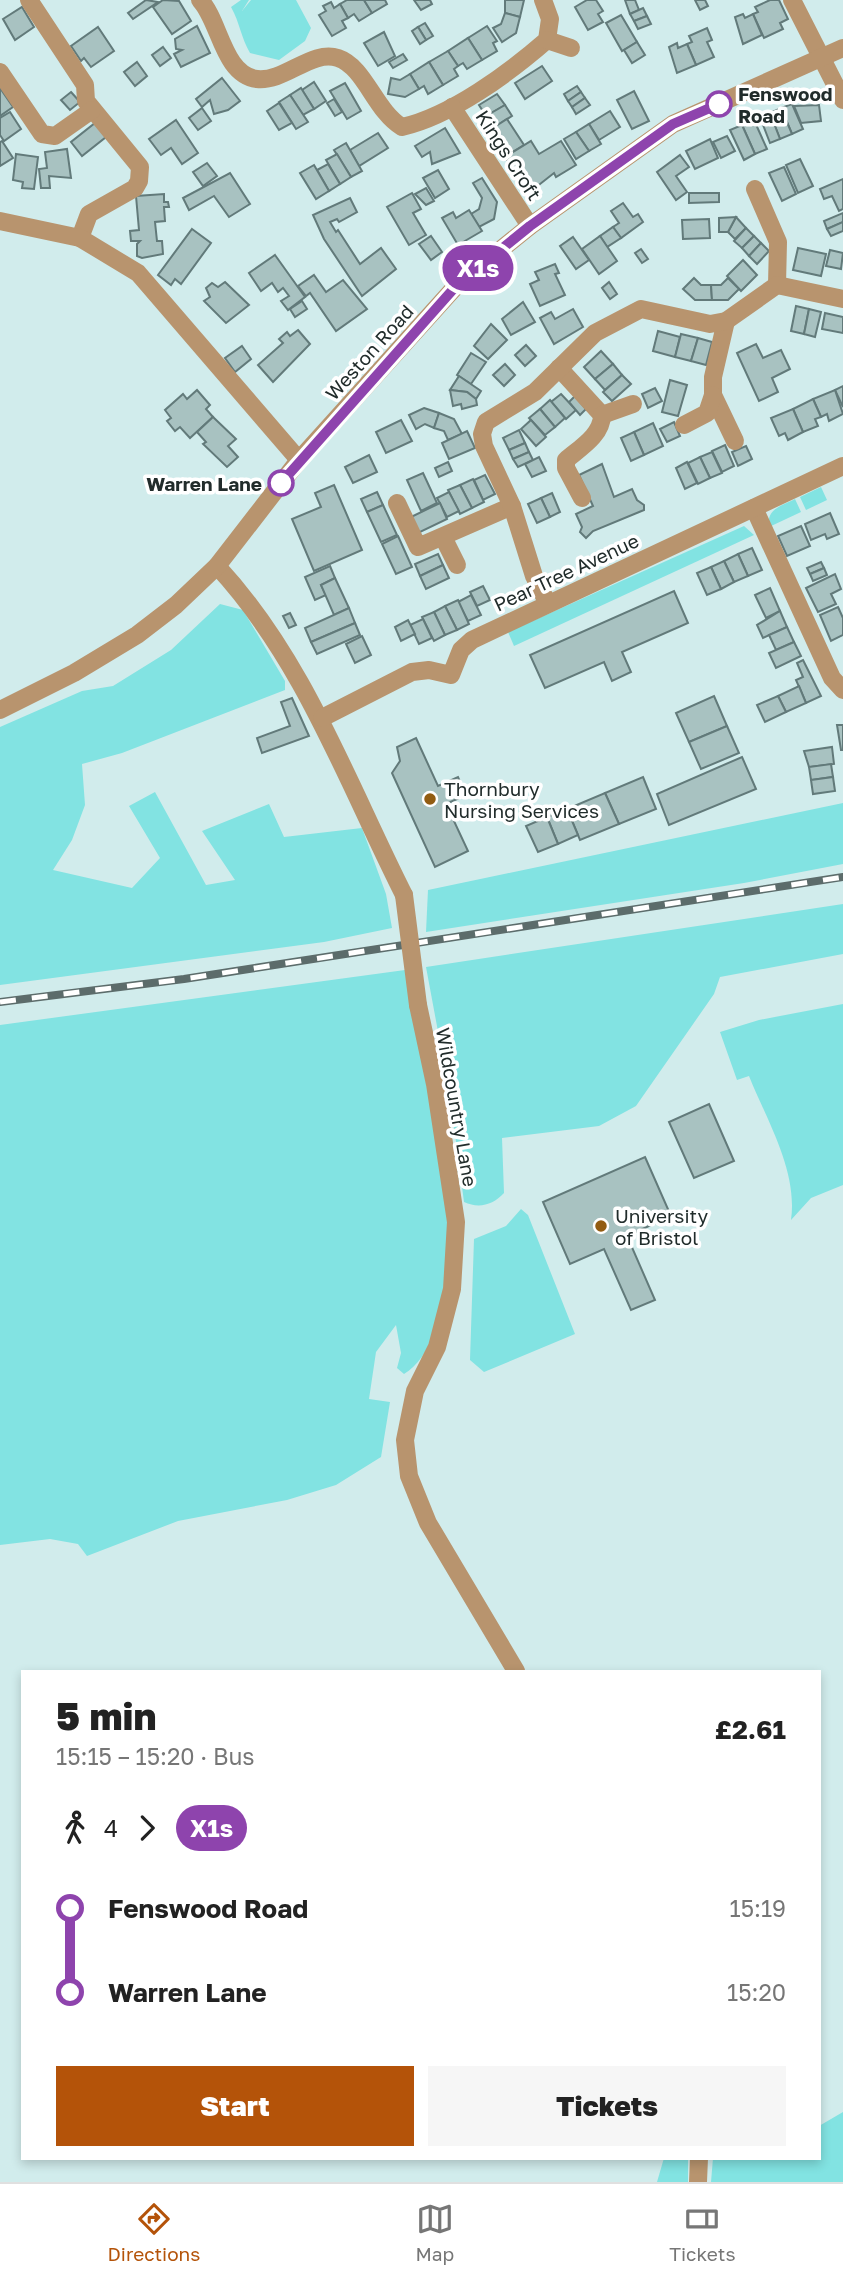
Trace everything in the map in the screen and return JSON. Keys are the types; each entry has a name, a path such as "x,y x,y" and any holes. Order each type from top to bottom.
{"street":[{"path":"29,0 85,85 86,101 136,159 141,172 135,188 89,214 80,238"},
{"path":"542,0 550,19 547,40 571,48"},
{"path":"792,0 843,100"},
{"name":"Kings Croft","path":"209,3 229,59 240,71 253,79 270,80 317,59 335,56 350,64 389,119 402,127 424,122 452,107 547,40"},
{"name":"Weston Road","path":"0,710 74,673 137,635 176,605 217,566 299,460 457,285 530,226 673,124 843,48"},
{"path":"0,72 42,134 55,135 92,110"},
{"name":"Kings Croft","path":"452,107 530,226"},
{"path":"755,189 778,242 777,285"},
{"path":"0,221 80,238 138,273 299,460"},
{"path":"547,602 534,576 512,506 484,446 482,434 486,422 535,392 595,333 641,309 710,324 726,321 777,285 843,299"},
{"path":"684,425 707,413 713,395 713,377 726,321"},
{"path":"559,369 602,415 602,423 594,435 566,460 566,468 582,498"},
{"path":"713,395 735,441"},
{"path":"602,415 633,404"},
{"name":"Pear Tree Avenue","path":"322,718 412,672 429,670 452,675 461,650 472,640 547,602 843,466"},
{"path":"397,503 418,547 512,506"},
{"path":"754,508 832,678 843,690"},
{"path":"443,537 457,565"},
{"name":"Wildcountry Lane","path":"217,566 247,598 322,718 404,895 418,1005 435,1084 456,1222 452,1289 437,1347 415,1391 405,1440 409,1476 428,1523 515,1670"},
{"path":"698,2182 699,2160"}],"shaded area":[{"path":"241,0 249,0 242,11 251,0 296,0 311,28 305,41 279,60 250,53 231,7"},
{"path":"821,487 827,500 806,510 800,497"},
{"path":"795,499 801,512 769,527 772,512"},
{"path":"744,526 754,535 514,646 508,632"},
{"path":"220,604 243,610 285,681 285,690 122,753 82,764 85,805 72,840 53,870 132,888 160,858 129,806 155,792 206,885 235,880 202,831 269,804 284,837 362,828 386,894 392,928 324,942 0,985 0,727 82,691 113,686 171,650"},
{"path":"843,803 843,864 744,883 426,932 428,890"},
{"path":"843,904 843,954 720,977 714,994 636,1106 599,1126 502,1138 504,1193 486,1205 464,1202 450,1096 426,967"},
{"path":"405,970 450,1222 449,1260 447,1282 436,1327 428,1347 417,1363 404,1374 397,1368 401,1353 396,1325 376,1352 369,1399 390,1402 381,1457 336,1485 287,1500 178,1521 87,1556 78,1544 50,1539 0,1545 0,1025"},
{"path":"843,1004 843,1185 811,1198 791,1220 790,1183 779,1146 749,1076 737,1080 720,1032 759,1020"},
{"path":"521,1209 528,1215 575,1334 484,1372 470,1360 474,1239 506,1226"},
{"path":"843,2112 843,2182 711,2182 713,2160 821,2160 821,2125"},
{"path":"663,2160 688,2160 688,2182 657,2182"}],"building":[{"path":"146,0 158,2 133,19 128,13"},
{"path":"163,0 179,1 191,21 172,34 153,7"},
{"path":"347,0 364,0 372,13 359,21 354,14 348,18 340,4"},
{"path":"364,0 385,0 387,4 372,13"},
{"path":"414,0 430,0 432,4 421,10"},
{"path":"505,0 524,0 520,17 505,13"},
{"path":"587,0 596,0 603,11 598,14 603,22 588,30 575,7"},
{"path":"625,0 635,0 639,10 630,14"},
{"path":"695,0 705,0 708,6 700,10"},
{"path":"770,0 779,0 788,19 780,23 783,29 764,38 753,14 758,12 755,7"},
{"path":"331,2 334,8 340,4 348,18 342,21 346,28 332,36 319,15 326,11 323,6"},
{"path":"22,7 34,27 15,40 3,19"},
{"path":"643,8 647,16 634,21 630,14"},
{"path":"505,13 520,17 516,33 502,42 493,28 501,24"},
{"path":"743,14 745,18 753,14 762,35 743,44 735,17"},
{"path":"621,15 637,42 622,51 606,23"},
{"path":"647,16 651,24 638,29 634,21"},
{"path":"425,23 433,36 426,40 418,27"},
{"path":"197,26 210,53 181,67 174,54 182,50 176,49 175,39"},
{"path":"487,26 497,41 493,43 497,51 482,60 468,38"},
{"path":"98,27 114,51 91,67 84,58 81,61 71,46"},
{"path":"418,27 426,40 420,44 412,31"},
{"path":"707,28 712,40 707,42 714,57 696,65 687,44 692,42 689,36"},
{"path":"384,32 395,56 378,66 364,43"},
{"path":"468,38 482,60 467,69 463,63 458,66 448,51"},
{"path":"637,42 645,55 632,63 624,50"},
{"path":"677,43 678,48 687,44 696,65 677,73 669,47"},
{"path":"163,47 171,58 160,66 152,55"},
{"path":"448,51 458,66 454,69 458,76 443,85 429,62"},
{"path":"403,54 407,60 393,68 389,62"},
{"path":"137,62 147,76 135,86 124,72"},
{"path":"429,62 443,85 428,94 424,86 419,89 410,74"},
{"path":"542,66 552,81 525,99 515,83"},
{"path":"410,74 419,89 405,97 388,94 391,78 400,80"},
{"path":"222,78 240,101 228,110 214,114 210,100 202,107 196,99"},
{"path":"314,82 326,101 314,109 302,90"},
{"path":"345,83 361,111 347,119 330,91"},
{"path":"577,86 581,92 568,101 564,94"},
{"path":"0,88 13,107 0,116"},
{"path":"301,88 314,109 303,115 290,95"},
{"path":"634,91 649,121 632,129 617,100"},
{"path":"71,92 80,102 70,110 61,100"},
{"path":"581,92 585,98 572,107 568,101"},
{"path":"497,94 505,105 486,116 479,105"},
{"path":"290,95 308,122 296,129 279,102"},
{"path":"585,98 590,105 576,114 572,107"},
{"path":"334,99 342,112 335,116 327,103"},
{"path":"279,103 292,123 279,130 267,111"},
{"path":"792,104 803,129 792,134 781,108"},
{"path":"505,105 512,116 493,128 486,116"},
{"path":"819,105 821,121 801,123 794,106"},
{"path":"202,108 211,121 198,130 189,118"},
{"path":"781,108 792,134 780,139 770,113"},
{"path":"610,111 620,127 599,140 589,124"},
{"path":"10,112 21,129 4,141 0,135 0,118"},
{"path":"770,113 780,139 770,143 760,117"},
{"path":"507,119 524,145 509,154 493,128"},
{"path":"176,120 198,153 182,164 171,148 161,155 149,139"},
{"path":"754,120 767,149 755,154 742,125"},
{"path":"95,123 106,137 82,156 71,142"},
{"path":"589,124 601,144 589,151 576,132"},
{"path":"742,125 755,154 744,160 730,130"},
{"path":"445,128 460,153 432,164 430,152 422,157 415,146"},
{"path":"576,132 589,151 576,159 564,139"},
{"path":"378,133 388,148 359,166 350,150"},
{"path":"727,136 735,151 721,158 713,142"},
{"path":"710,139 718,158 695,169 686,151"},
{"path":"2,141 13,158 0,166 0,142"},
{"path":"531,141 539,154 561,141 576,165 556,177 554,173 535,188 527,186 520,171 516,173 505,157"},
{"path":"346,143 362,171 351,177 334,150"},
{"path":"67,149 71,178 49,176 50,188 41,188 39,169 47,168 45,152"},
{"path":"16,154 38,157 34,189 22,188 23,182 13,180"},
{"path":"337,154 351,177 340,184 326,160"},
{"path":"680,155 689,167 676,176 687,192 676,200 657,172"},
{"path":"800,159 813,186 798,193 786,165"},
{"path":"207,163 217,176 203,186 193,172"},
{"path":"328,164 340,184 329,191 317,170"},
{"path":"314,165 329,191 316,199 300,173"},
{"path":"784,167 796,194 782,201 769,173"},
{"path":"438,170 449,189 435,198 423,178"},
{"path":"230,173 250,204 229,217 214,196 189,210 183,198"},
{"path":"482,178 497,202 494,219 479,227 471,214 479,209 482,198 473,183"},
{"path":"843,179 843,209 839,211 832,196 824,199 820,189"},
{"path":"426,188 434,201 426,205 415,194"},
{"path":"412,193 421,209 413,213 426,235 409,245 387,207"},
{"path":"689,193 719,193 719,202 689,203"},
{"path":"164,194 164,202 168,202 169,207 164,207 165,221 155,222 157,241 162,241 163,254 142,258 137,256 137,244 140,241 131,241 130,231 139,230 136,196"},
{"path":"350,198 357,212 339,222 337,219 330,222 336,232 338,230 360,264 381,248 396,269 362,296 324,239 313,215"},
{"path":"623,203 633,217 638,214 643,222 621,238 613,227 619,223 611,211"},
{"path":"469,210 482,231 458,245 442,218 453,212 456,218"},
{"path":"843,213 843,222 827,229 824,221"},
{"path":"736,217 746,228 735,239 728,232"},
{"path":"736,217 728,232 719,232 719,218"},
{"path":"709,219 710,238 683,239 682,220"},
{"path":"843,222 843,231 831,236 827,229"},
{"path":"613,227 621,238 607,247 600,236"},
{"path":"746,228 754,236 742,248 734,241"},
{"path":"192,229 211,243 181,284 175,279 171,285 158,275"},
{"path":"431,236 442,252 431,260 419,244"},
{"path":"600,236 617,261 599,274 582,249"},
{"path":"754,236 761,243 749,256 742,248"},
{"path":"573,237 589,260 576,269 560,246"},
{"path":"761,243 769,251 757,264 749,256"},
{"path":"798,248 826,254 821,276 793,270"},
{"path":"641,249 648,259 642,263 635,253"},
{"path":"830,250 843,253 841,269 826,266"},
{"path":"275,255 305,297 288,310 281,301 289,296 283,288 278,292 272,283 261,291 249,273"},
{"path":"743,260 757,275 741,291 727,276"},
{"path":"555,264 559,273 555,274 565,295 540,306 530,284 539,280 535,272"},
{"path":"314,275 326,292 343,280 367,309 336,331 310,293 306,296 298,286"},
{"path":"694,278 701,285 711,285 712,300 695,300 683,289"},
{"path":"728,278 739,289 728,300 712,300 711,285 721,285"},
{"path":"225,282 249,305 226,323 204,301 210,297 206,288 212,283 218,287"},
{"path":"609,282 617,294 610,299 602,288"},
{"path":"302,301 307,309 295,317 290,309"},
{"path":"523,302 535,322 511,335 502,319"},
{"path":"796,306 809,309 804,334 791,331"},
{"path":"573,309 583,327 554,344 540,318 551,312 555,319"},
{"path":"809,309 821,312 815,337 804,334"},
{"path":"825,313 843,317 843,333 822,329"},
{"path":"491,324 507,340 488,359 474,346"},
{"path":"298,330 310,344 273,382 258,365 283,343 279,339 287,332 290,336"},
{"path":"658,331 680,337 675,357 653,351"},
{"path":"681,334 698,338 691,361 675,357"},
{"path":"698,338 712,342 706,365 691,361"},
{"path":"756,344 763,358 781,350 790,369 772,378 778,392 759,401 737,353"},
{"path":"526,345 536,356 525,366 515,355"},
{"path":"242,346 251,359 235,372 225,358"},
{"path":"601,351 613,364 595,379 584,367"},
{"path":"471,353 486,362 471,384 457,375"},
{"path":"505,364 515,375 504,386 493,375"},
{"path":"613,364 622,375 605,390 595,379"},
{"path":"622,375 631,384 612,401 603,392"},
{"path":"459,376 481,391 476,399 467,392 450,390"},
{"path":"670,380 687,385 678,416 662,412"},
{"path":"843,386 843,407 835,390"},
{"path":"655,388 662,401 648,408 642,394"},
{"path":"197,390 210,405 206,409 213,417 190,438 180,427 175,431 167,421 171,418 165,410 183,394 187,399"},
{"path":"450,390 467,392 476,399 477,405 462,409 461,404 453,406"},
{"path":"835,390 843,414 829,421 827,414 821,417 813,399"},
{"path":"561,394 576,410 566,419 551,402"},
{"path":"575,396 586,409 580,415 569,402"},
{"path":"813,399 821,417 815,419 818,426 803,432 793,409"},
{"path":"550,400 565,418 555,427 540,409"},
{"path":"424,408 439,413 434,428 425,424 416,429 409,415"},
{"path":"540,409 555,427 545,435 529,418"},
{"path":"793,409 803,432 788,440 785,433 779,436 771,418"},
{"path":"439,413 454,419 462,434 448,440 444,431 434,428"},
{"path":"213,417 236,439 228,446 238,457 227,467 203,444 206,442 197,432"},
{"path":"401,420 412,441 386,453 376,432"},
{"path":"531,420 546,437 536,446 521,429"},
{"path":"674,422 680,436 667,442 660,429"},
{"path":"653,423 663,446 644,455 634,432"},
{"path":"519,430 525,443 509,450 503,438"},
{"path":"467,431 475,448 449,459 442,443"},
{"path":"634,432 644,455 631,461 621,438"},
{"path":"525,443 529,452 513,459 509,450"},
{"path":"725,445 734,466 722,472 712,451"},
{"path":"746,446 752,459 738,466 732,452"},
{"path":"529,452 533,460 518,467 513,459"},
{"path":"712,452 722,473 710,478 700,457"},
{"path":"369,455 377,472 353,483 345,467"},
{"path":"539,457 546,471 532,477 525,464"},
{"path":"700,457 710,478 698,484 688,463"},
{"path":"448,462 452,471 439,477 435,468"},
{"path":"687,462 697,483 685,489 676,468"},
{"path":"602,464 614,497 632,489 637,500 644,505 644,510 593,531 586,538 580,532 582,527 576,514 593,506 579,475"},
{"path":"423,473 437,503 421,511 407,480"},
{"path":"485,475 495,494 483,500 474,480"},
{"path":"473,479 484,502 472,508 460,485"},
{"path":"334,485 362,550 314,571 292,519 321,507 315,493"},
{"path":"460,485 472,508 460,514 448,490"},
{"path":"377,492 383,505 367,512 361,499"},
{"path":"449,492 459,511 447,517 437,498"},
{"path":"552,493 560,512 550,517 541,498"},
{"path":"541,498 550,517 537,523 528,504"},
{"path":"440,503 447,519 418,533 411,517"},
{"path":"383,505 397,535 381,542 367,512"},
{"path":"830,513 839,534 827,539 825,534 811,540 805,524"},
{"path":"801,526 810,546 787,556 778,536"},
{"path":"398,536 412,567 396,574 382,544"},
{"path":"752,548 762,570 748,576 738,554"},
{"path":"438,554 443,565 420,576 415,564"},
{"path":"738,554 748,576 734,582 724,561"},
{"path":"724,561 734,582 721,589 711,567"},
{"path":"821,562 824,568 810,574 807,568"},
{"path":"443,565 449,578 426,589 420,576"},
{"path":"330,566 335,578 321,585 326,595 315,600 305,577"},
{"path":"711,567 721,589 707,595 697,573"},
{"path":"824,568 827,575 813,581 810,574"},
{"path":"835,574 841,589 831,594 836,604 818,612 806,588"},
{"path":"335,578 349,608 334,615 321,585"},
{"path":"483,586 490,600 477,606 470,592"},
{"path":"770,588 780,611 766,618 755,595"},
{"path":"674,591 688,623 622,652 631,672 612,681 604,662 545,688 530,655"},
{"path":"471,595 481,615 468,621 458,602"},
{"path":"458,600 469,624 457,630 445,606"},
{"path":"445,606 457,630 445,635 434,612"},
{"path":"838,607 843,618 843,635 831,641 820,615"},
{"path":"349,608 355,623 311,642 305,628"},
{"path":"780,611 787,627 763,638 757,625"},
{"path":"434,612 445,635 434,641 422,617"},
{"path":"290,613 296,625 289,628 283,616"},
{"path":"423,619 432,638 419,644 410,625"},
{"path":"408,620 415,634 401,641 395,627"},
{"path":"355,623 360,635 317,654 311,642"},
{"path":"787,627 794,642 776,650 769,635"},
{"path":"362,636 371,655 355,663 346,644"},
{"path":"794,642 801,656 776,668 769,653"},
{"path":"803,660 821,696 806,703 796,680 803,677 797,663"},
{"path":"799,686 806,703 786,712 778,696"},
{"path":"714,696 727,726 689,742 676,713"},
{"path":"778,696 786,712 765,722 757,705"},
{"path":"292,698 309,736 262,753 257,738 290,726 281,702"},
{"path":"837,725 843,725 843,750 841,750"},
{"path":"727,726 739,753 701,769 689,742"},
{"name":"Thornbury Nursing Services","path":"416,738 438,786 458,777 466,795 446,804 468,851 435,867 392,773 400,761 397,747"},
{"path":"832,747 834,764 809,767 804,751"},
{"path":"742,757 756,789 669,825 657,794"},
{"path":"831,764 833,777 811,780 809,767"},
{"path":"643,777 656,809 619,824 605,793"},
{"path":"833,777 835,791 813,794 811,780"},
{"path":"605,793 619,824 580,840 567,809"},
{"path":"567,809 578,835 558,844 547,817"},
{"path":"547,817 558,844 538,852 526,826"},
{"path":"709,1104 734,1161 694,1178 669,1122"},
{"name":"University of Bristol","path":"645,1157 671,1216 627,1236 655,1300 631,1310 604,1249 570,1264 543,1202"}],"railway":[{"path":"0,1002 184,979 843,877"}],"bus line":[{"name":"X1s","path":"281,483 457,285 530,226 673,124 719,104"}],"place":[{"name":"Fenswood Road","path":"719,104"},
{"name":"Warren Lane","path":"281,483"},
{"name":"Thornbury Nursing Services","path":"430,799"},
{"name":"University of Bristol","path":"601,1226"}]}
